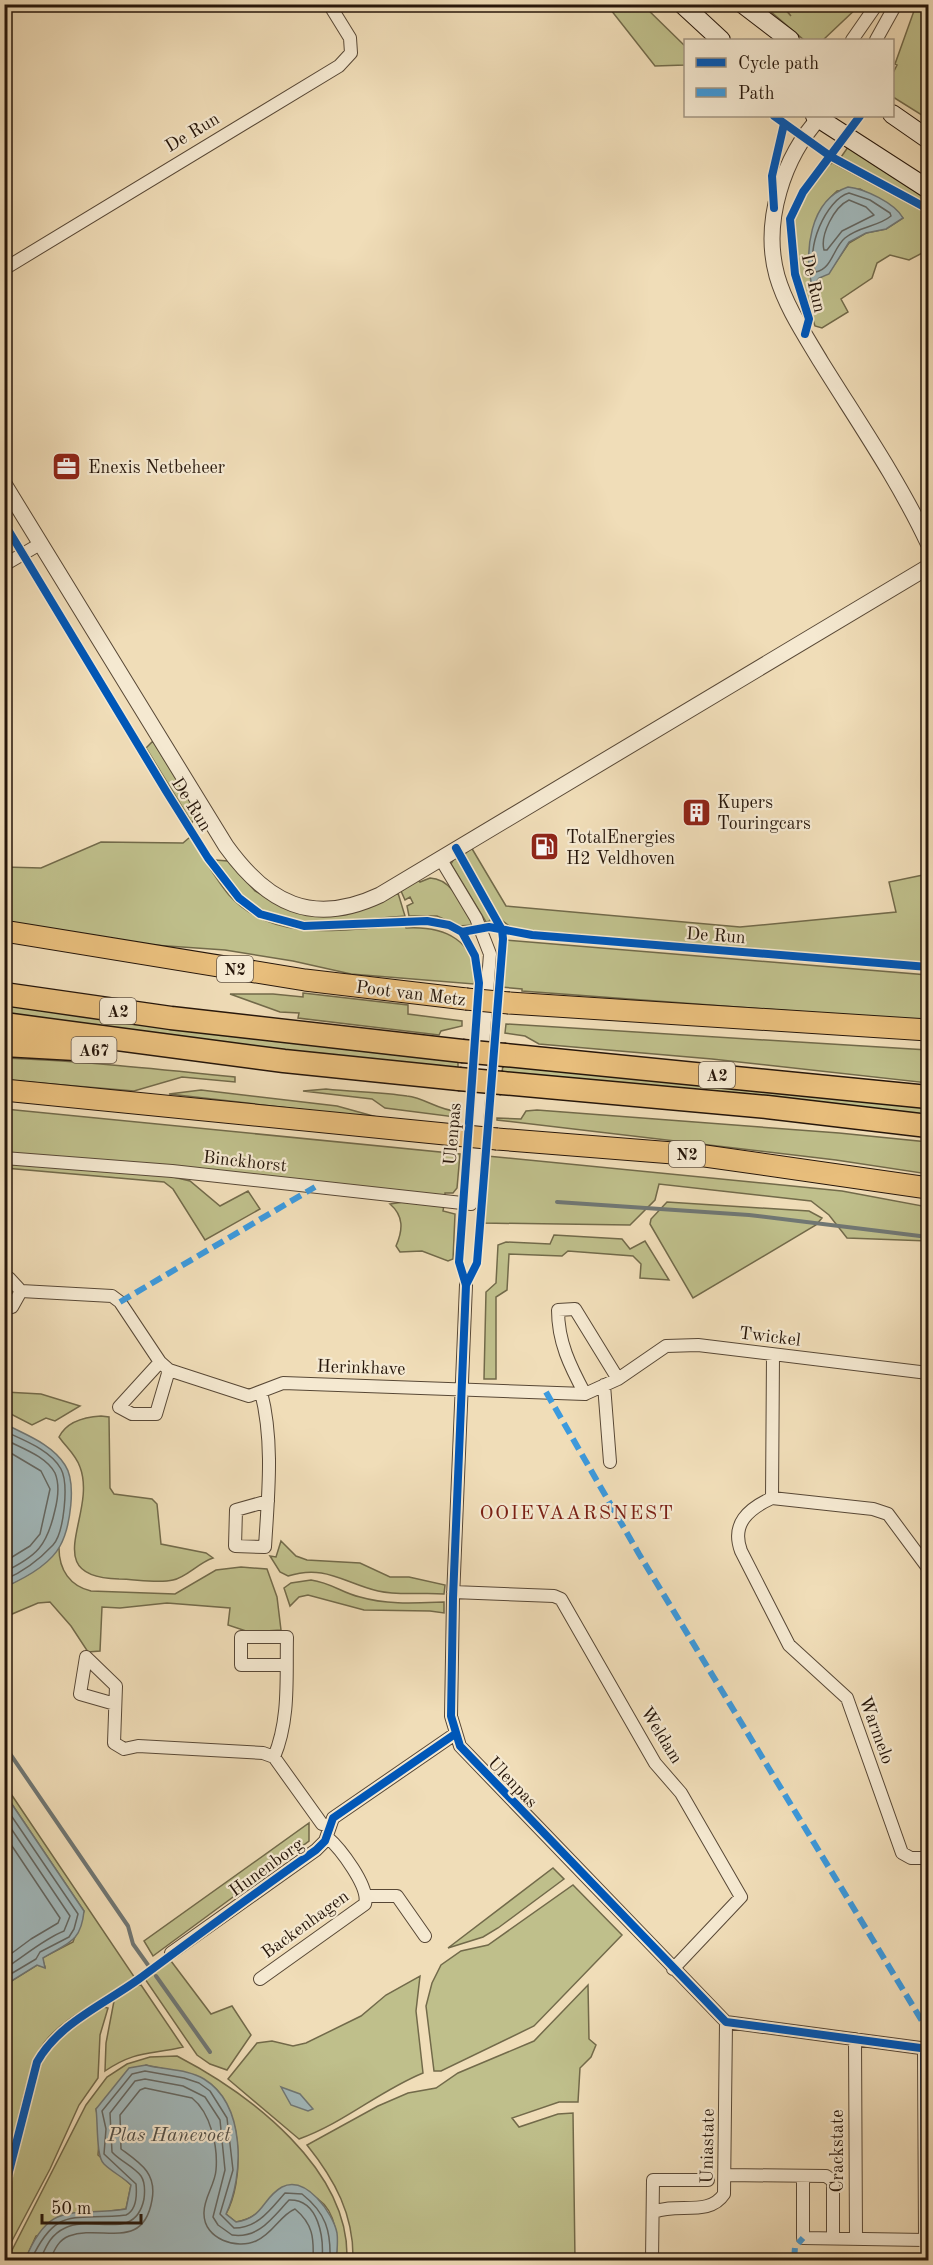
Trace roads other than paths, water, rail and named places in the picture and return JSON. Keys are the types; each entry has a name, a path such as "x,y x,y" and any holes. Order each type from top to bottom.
{"highway":[{"name":"Poot van Metz","path":"4,932 305,980 466,999 928,1030"},
{"name":"A2","path":"4,994 171,1018 462,1051 928,1097"},
{"name":"A2","path":"4,1024 459,1079 767,1107 928,1126"},
{"name":"A67","path":"4,1045 136,1052 184,1047"},
{"name":"N2","path":"4,1090 454,1135 698,1155 928,1188"},
{"name":"N2","path":"875,1179 928,1202"}],"main road":[{"path":"682,4 720,39"},
{"path":"743,4 789,39"},
{"path":"894,115 928,139"},
{"path":"820,117 928,189"}],"street":[{"name":"De Run","path":"4,269 339,66 351,53 350,38 329,4"},
{"path":"853,39 877,4"},
{"path":"877,39 896,4"},
{"name":"De Run","path":"818,117 786,171 774,208 773,251 777,276 805,334 928,543"},
{"name":"De Run","path":"4,484 226,846 256,884 298,905 335,909 364,903 380,895 928,567"},
{"path":"4,565 40,544"},
{"name":"Ulenpas","path":"440,858 481,929 490,954 471,1204"},
{"name":"Binckhorst","path":"4,1158 172,1171 471,1204"},
{"path":"4,1277 9,1278 21,1291 12,1307 4,1309"},
{"name":"Ulenpas","path":"466,1285 453,1592 451,1716 455,1734 466,1754 726,2022"},
{"name":"Herinkhave","path":"21,1291 112,1296 120,1302 164,1366 237,1395 249,1396 283,1383 461,1389"},
{"path":"585,1394 568,1364 558,1330 558,1310 575,1310 618,1379"},
{"name":"Twickel","path":"461,1389 585,1394 618,1379 666,1346 698,1345 928,1373"},
{"path":"773,1355 772,1498 873,1509 888,1514 928,1568"},
{"path":"604,1385 610,1462"},
{"path":"261,1392 268,1433 268,1501"},
{"name":"Warmelo","path":"772,1498 758,1504 738,1525 736,1538 741,1551 789,1645 848,1698 902,1852 911,1858 928,1858"},
{"name":"Weldam","path":"453,1592 554,1596 561,1599 655,1763 686,1802 741,1897 673,1969"},
{"path":"274,1757 280,1743 286,1708 286,1665"},
{"path":"115,1704 114,1743 124,1749 138,1746 263,1753 274,1757 328,1831"},
{"name":"Hunenborg","path":"171,1953 316,1850 333,1818 455,1734"},
{"name":"Backenhagen","path":"328,1831 367,1896"},
{"name":"Backenhagen","path":"367,1896 398,1896 425,1936"},
{"name":"Backenhagen","path":"260,1979 363,1907 367,1896"},
{"path":"726,2022 926,2049 925,2240 856,2239"},
{"name":"Uniastate","path":"654,2212 663,2208 718,2204 724,2193 726,2022"},
{"name":"Crackstate","path":"803,2176 803,2238 856,2239 855,2039"},
{"name":"Crackstate","path":"725,2175 826,2175 833,2181 833,2238"},
{"name":"Uniastate","path":"652,2260 653,2180 708,2180"}],"water":[{"path":"848,187 879,198 899,212 903,218 886,229 866,233 849,242 829,274 819,278 812,287 810,244 817,215 825,203"},
{"path":"5,1424 38,1441 60,1458 69,1473 71,1506 64,1538 56,1553 36,1571 5,1587"},
{"path":"5,1794 84,1911 80,1930 76,1936 66,1945 43,1958 45,1968 37,1965 5,1985"},
{"name":"Plas Hanevoet","path":"146,2065 183,2071 204,2079 218,2091 228,2106 238,2142 238,2161 236,2181 226,2214 236,2222 245,2220 258,2212 275,2191 291,2185 300,2186 317,2198 330,2216 337,2233 336,2260 25,2260 34,2241 53,2219 76,2213 126,2209 131,2185 101,2160 96,2109 129,2068"},
{"path":"281,2087 300,2094 313,2109 308,2111 291,2105"}],"waterway":[{"path":"557,1202 749,1215 928,1237"},
{"path":"4,1745 128,1926 133,1944 148,1965"},
{"path":"156,1976 210,2052"}],"place":[{"name":"Enexis Netbeheer","path":"67,467"},
{"name":"Kupers Touringcars","path":"696,812"},
{"name":"TotalEnergies H2 Veldhoven","path":"545,847"}],"district":[{"name":"OOIEVAARSNEST","path":"577,1512"}]}
